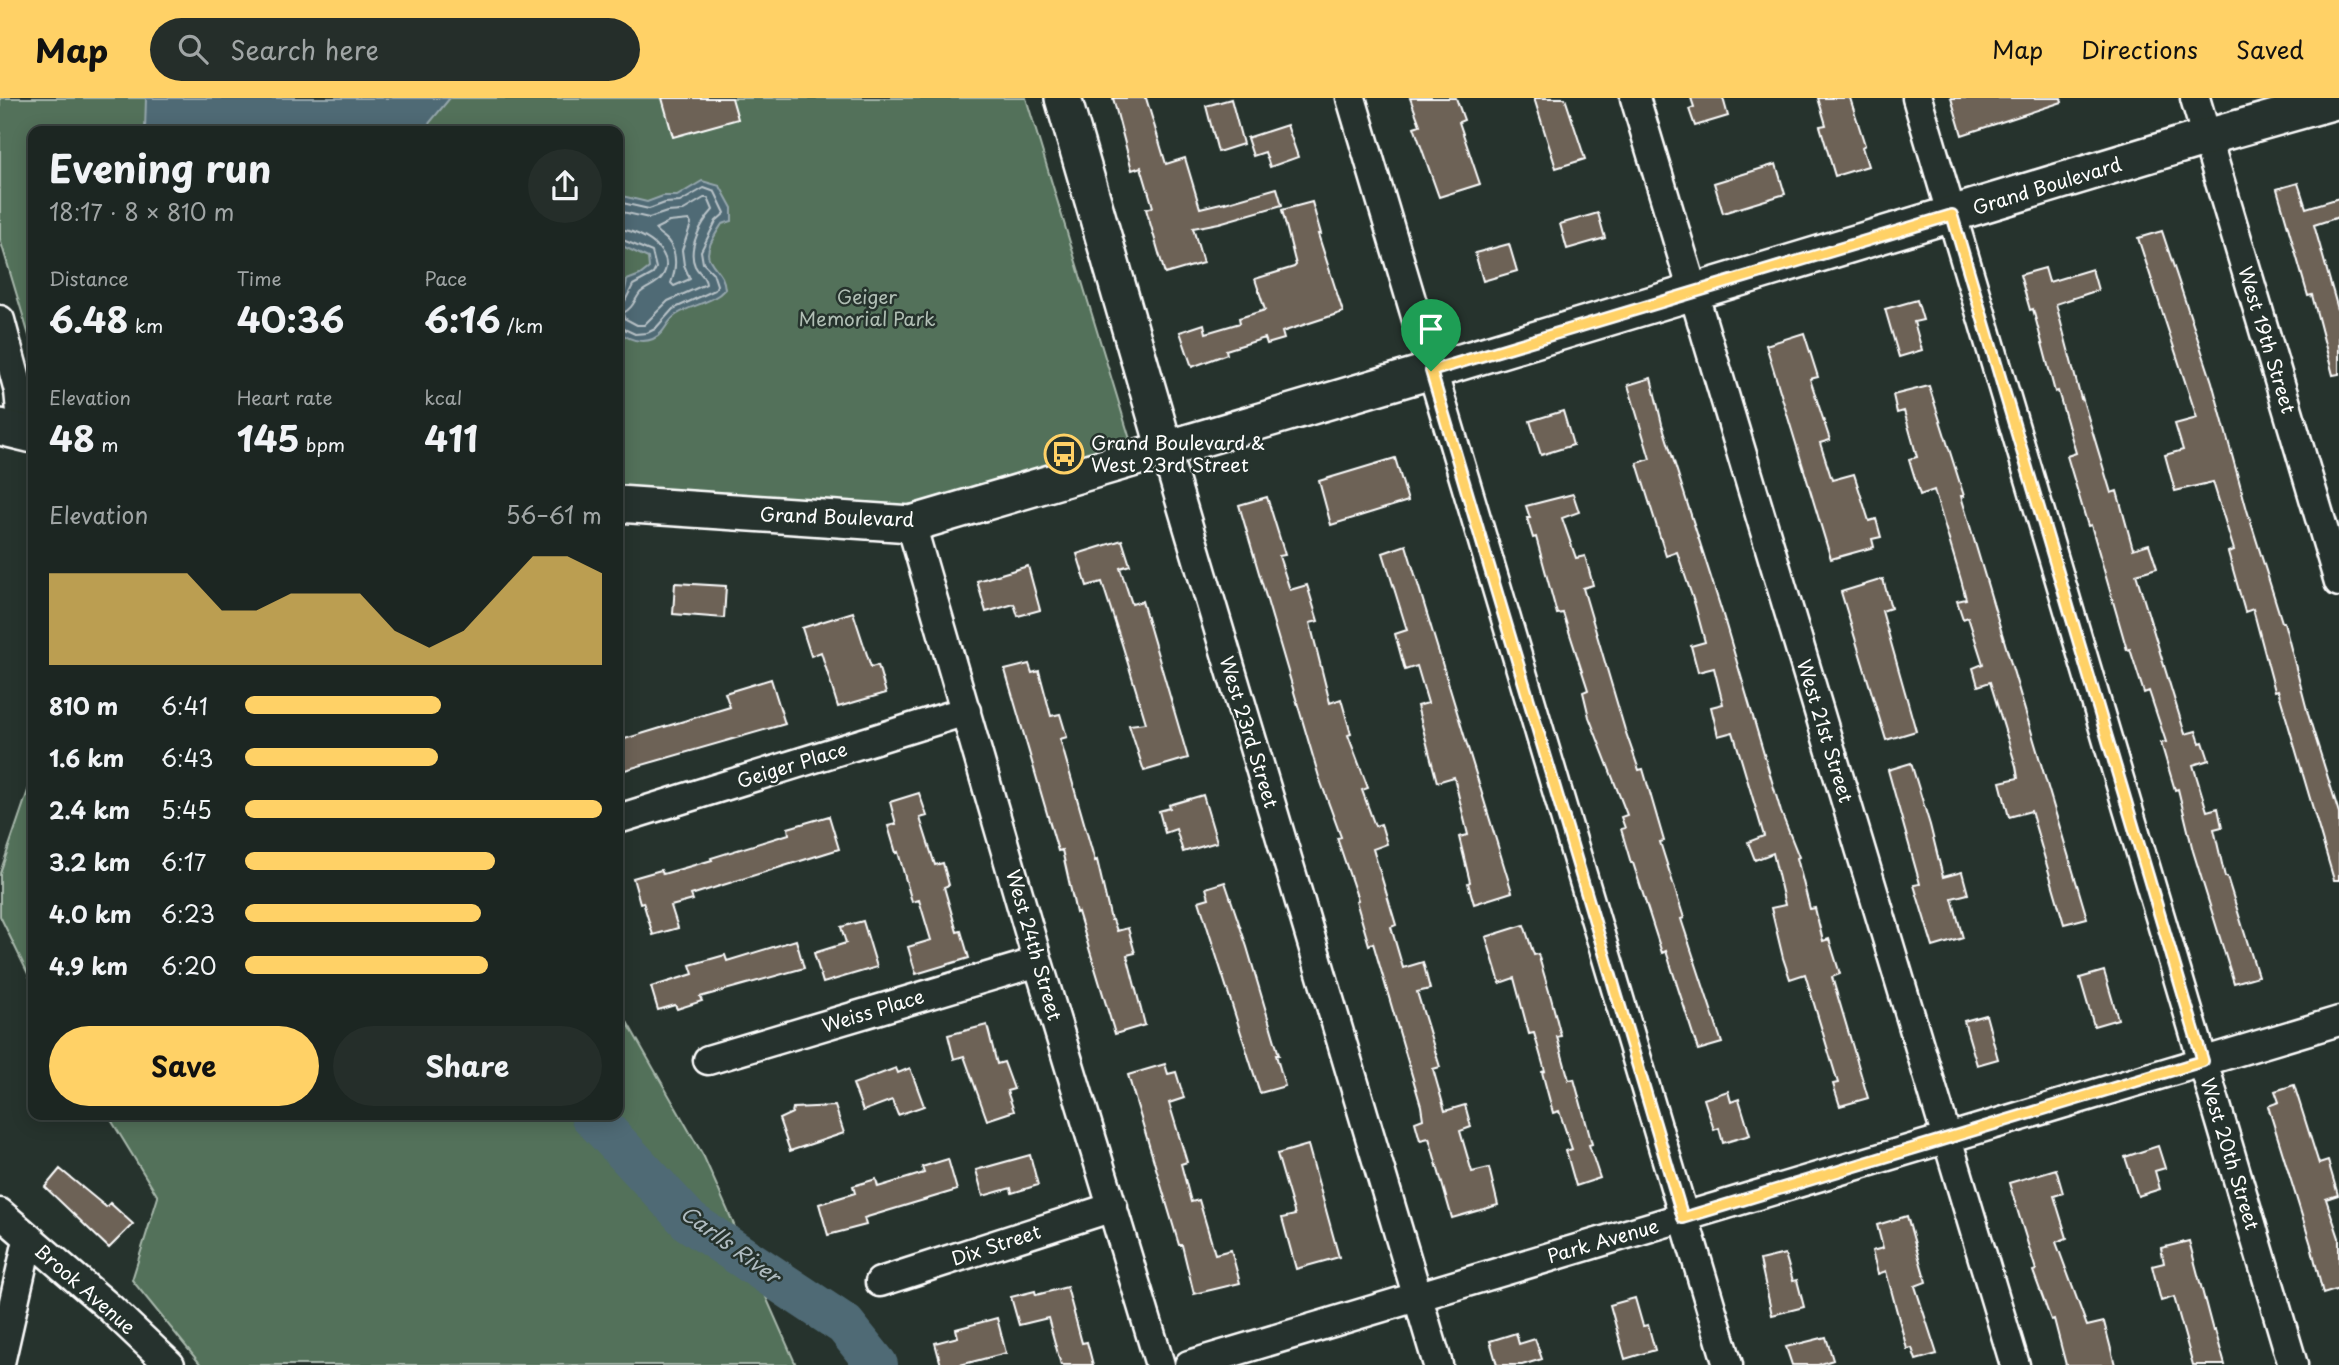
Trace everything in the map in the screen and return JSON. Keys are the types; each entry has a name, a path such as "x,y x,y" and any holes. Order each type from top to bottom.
{"street":[{"name":"West 23rd Street","path":"1063,98 1438,1365"},
{"path":"1351,98 1728,1365"},
{"name":"West 21st Street","path":"1635,98 2015,1365"},
{"name":"West 20th Street","path":"1917,98 2293,1365"},
{"name":"West 19th Street","path":"2195,98 2339,582"},
{"name":"Grand Boulevard","path":"623,504 911,524 1431,371 2207,137 2339,100"},
{"path":"0,320 19,391 19,431"},
{"name":"West 24th Street","path":"911,524 1038,962 1160,1365"},
{"name":"Geiger Place","path":"623,816 966,711"},
{"name":"Weiss Place","path":"708,1060 1038,962"},
{"name":"Park Avenue","path":"1189,1365 2339,1021"},
{"name":"Dix Street","path":"880,1282 1113,1208"},
{"name":"Brook Avenue","path":"0,1213 109,1307 170,1365"},
{"path":"0,1363 29,1240"}],"green space":[{"name":"Geiger Memorial Park","path":"0,98 1026,98 1136,459 911,524 623,493 623,126 28,126 28,332 0,239"},
{"path":"28,791 28,974 0,916 0,873"},
{"path":"623,1015 704,1157 796,1365 201,1365 132,1280 158,1197 111,1120 623,1120"}],"water":[{"path":"146,98 450,98 427,126 145,126"},
{"path":"702,181 720,186 732,208 732,221 722,224 708,252 725,289 714,298 676,315 662,332 652,339 640,341 629,338 623,334 623,293 627,280 649,268 648,258 623,246 623,196 647,202 663,196 677,196"}],"building":[{"path":"662,98 732,98 738,119 673,137"},
{"path":"1113,98 1146,98 1166,164 1185,158 1200,208 1277,188 1282,205 1193,228 1203,263 1165,274 1146,209 1153,207 1141,167 1132,170"},
{"path":"1410,98 1456,98 1464,120 1459,122 1480,184 1439,197 1414,127 1420,125"},
{"path":"1534,98 1565,98 1585,159 1556,168"},
{"path":"1691,98 1723,98 1728,116 1695,126 1689,109 1694,107"},
{"path":"1818,98 1850,98 1865,145 1862,147 1868,166 1835,176 1820,126 1826,125"},
{"path":"1951,98 2061,98 2062,102 1962,135"},
{"path":"1231,99 1243,144 1218,152 1206,106"},
{"path":"1287,125 1298,157 1270,167 1265,152 1253,156 1247,138"},
{"path":"1776,164 1785,194 1723,213 1714,183"},
{"path":"2298,183 2306,208 2339,198 2339,217 2314,225 2339,313 2339,374 2333,375 2312,295 2308,296 2277,189"},
{"path":"1312,202 1321,234 1318,234 1343,312 1282,332 1284,339 1267,344 1265,338 1226,350 1227,354 1192,367 1180,332 1204,324 1206,333 1240,323 1239,318 1265,310 1255,279 1296,265 1282,210"},
{"path":"1598,213 1605,238 1567,249 1560,224"},
{"path":"2162,231 2212,382 2247,510 2284,622 2308,714 2339,813 2339,880 2334,880 2278,690 2275,691 2253,609 2245,612 2228,552 2234,550 2213,482 2175,491 2165,455 2183,450 2175,424 2197,418 2138,238"},
{"path":"1509,244 1517,271 1483,281 1475,253"},
{"path":"2045,268 2049,282 2092,269 2098,290 2056,304 2081,399 2082,397 2111,493 2117,491 2133,549 2149,544 2157,568 2136,574 2185,734 2196,731 2209,760 2193,765 2207,811 2218,808 2222,827 2214,829 2225,877 2258,976 2234,983 2193,851 2178,789 2175,790 2161,743 2166,742 2149,691 2144,693 2130,649 2127,650 2091,525 2088,526 2067,456 2076,453 2058,391 2055,392 2033,309 2030,310 2020,275"},
{"path":"1917,300 1923,320 1914,322 1922,350 1899,357 1885,309"},
{"path":"1804,333 1818,377 1810,379 1830,440 1820,443 1832,480 1854,474 1869,521 1876,519 1881,537 1872,539 1874,547 1831,559 1766,345"},
{"path":"1651,378 1662,424 1723,615 1781,812 1799,857 1797,858 1810,909 1815,908 1823,941 1829,939 1840,974 1832,977 1868,1098 1840,1106 1833,1084 1838,1083 1805,974 1790,979 1783,958 1771,908 1785,905 1773,853 1755,860 1748,842 1764,836 1733,732 1718,736 1711,707 1723,704 1714,668 1698,672 1691,646 1705,642 1695,605 1677,552 1666,556 1637,463 1650,459 1628,385"},
{"path":"1929,386 1964,496 1961,496 2087,918 2064,924 2031,811 2009,817 2000,782 2018,778 2016,766 1990,682 1978,686 1973,668 1983,664 1968,617 1963,619 1957,601 1966,599 1961,580 1934,490 1920,495 1909,459 1917,457 1904,411 1897,413 1893,395"},
{"path":"1563,411 1573,445 1541,455 1530,421"},
{"path":"1395,458 1408,501 1331,525 1319,481"},
{"path":"1573,494 1579,512 1562,518 1576,558 1585,556 1593,585 1583,588 1625,730 1639,770 1643,769 1664,841 1660,842 1684,918 1681,919 1722,1043 1698,1050 1666,951 1662,953 1631,863 1621,829 1625,828 1621,817 1627,815 1589,717 1583,692 1588,690 1563,613 1557,614 1536,537 1533,538 1527,518 1530,518 1526,506"},
{"path":"1267,497 1285,555 1279,556 1290,590 1307,585 1318,621 1310,623 1330,703 1341,699 1351,734 1348,735 1368,788 1362,790 1375,826 1381,824 1387,844 1373,849 1396,925 1391,927 1403,968 1423,962 1430,989 1417,992 1440,1067 1433,1069 1445,1111 1465,1105 1471,1127 1460,1131 1472,1172 1489,1168 1498,1205 1452,1218 1429,1138 1420,1140 1415,1122 1423,1119 1421,1106 1373,943 1369,945 1356,901 1358,900 1337,838 1341,837 1319,777 1239,505"},
{"path":"1122,540 1130,565 1120,568 1132,604 1142,601 1188,758 1144,771 1129,725 1146,723 1122,644 1102,582 1087,586 1077,554"},
{"path":"1406,545 1512,892 1474,904 1459,837 1468,835 1454,777 1437,782 1417,706 1428,703 1417,666 1405,670 1395,634 1407,630 1383,553"},
{"path":"1028,566 1040,610 1018,616 1014,604 986,612 977,581"},
{"path":"1883,579 1891,608 1882,611 1916,731 1886,740 1841,592"},
{"path":"675,583 726,586 724,618 673,614"},
{"path":"853,612 871,667 878,665 886,693 838,707 821,652 811,656 802,628"},
{"path":"1029,664 1032,673 1039,671 1051,716 1060,714 1067,737 1060,739 1095,861 1097,860 1111,920 1117,931 1128,928 1135,953 1127,955 1145,1025 1115,1034 1078,912 1076,913 1062,850 1058,851 1005,670"},
{"path":"771,679 785,724 623,771 623,739 730,707 725,693"},
{"path":"1911,763 1943,877 1962,872 1968,894 1952,898 1963,938 1933,947 1914,885 1920,884 1888,770"},
{"path":"919,793 927,816 920,818 935,865 943,863 949,885 944,887 957,932 961,931 969,958 916,974 908,947 931,940 919,900 912,902 888,826 896,824 890,802"},
{"path":"1203,795 1217,842 1183,852 1176,829 1165,833 1159,811 1170,808 1169,805"},
{"path":"829,816 839,849 691,895 693,900 671,906 678,928 653,935 633,878 661,870 663,874 712,860 711,858 789,834 788,828"},
{"path":"1225,882 1279,1055 1276,1055 1285,1086 1260,1093 1199,901 1209,898 1206,888"},
{"path":"863,921 877,967 823,983 814,953 846,943 841,927"},
{"path":"1524,925 1534,955 1538,954 1561,1036 1557,1037 1569,1080 1574,1079 1592,1144 1589,1145 1600,1178 1576,1186 1566,1151 1572,1149 1559,1111 1553,1113 1534,1033 1529,1034 1514,978 1500,983 1486,937"},
{"path":"796,940 804,968 700,997 702,1001 677,1009 675,1005 658,1010 651,987 693,974 690,965 725,955 727,961"},
{"path":"2104,971 2118,1019 2094,1026 2080,978"},
{"path":"1986,1015 1998,1059 1977,1065 1964,1021"},
{"path":"987,1025 997,1064 1004,1062 1014,1089 1007,1091 1014,1111 987,1120 964,1056 954,1059 948,1035"},
{"path":"1165,1064 1168,1074 1176,1072 1184,1098 1169,1103 1187,1162 1181,1164 1191,1202 1199,1200 1215,1254 1231,1250 1240,1283 1194,1294 1182,1245 1179,1245 1128,1075"},
{"path":"896,1068 898,1073 910,1068 924,1106 898,1115 892,1100 863,1111 853,1084"},
{"path":"2294,1085 2319,1164 2328,1161 2338,1195 2326,1199 2339,1238 2339,1289 2323,1294 2311,1245 2268,1106 2279,1102 2275,1091"},
{"path":"1728,1091 1731,1102 1739,1099 1750,1135 1723,1143 1719,1128 1714,1130 1704,1099"},
{"path":"835,1106 844,1133 790,1151 779,1119 792,1113 793,1108"},
{"path":"1308,1145 1339,1257 1296,1269 1282,1218 1295,1215 1277,1154"},
{"path":"2158,1146 2165,1168 2155,1171 2160,1189 2138,1196 2125,1157"},
{"path":"1030,1155 1038,1185 1012,1193 1011,1188 983,1196 976,1170"},
{"path":"948,1159 957,1190 864,1218 866,1225 828,1235 819,1204 855,1193 853,1186 876,1179 878,1187 924,1173 922,1167"},
{"path":"60,1169 106,1207 110,1203 133,1224 109,1248 45,1187"},
{"path":"2056,1169 2063,1193 2054,1196 2067,1238 2056,1242 2087,1326 2104,1322 2115,1365 2066,1365 2054,1319 2051,1320 2033,1271 2036,1270 2009,1183"},
{"path":"1907,1216 1926,1282 1915,1286 1937,1354 1916,1360 1912,1348 1907,1349 1886,1271 1878,1274 1872,1251 1883,1248 1877,1225"},
{"path":"2189,1241 2225,1365 2193,1365 2174,1297 2161,1301 2152,1266 2164,1263 2161,1248"},
{"path":"1785,1254 1793,1281 1797,1280 1804,1307 1772,1315 1760,1260"},
{"path":"1067,1287 1082,1343 1087,1342 1093,1365 1061,1365 1048,1318 1019,1325 1011,1297 1035,1291 1036,1295"},
{"path":"1635,1298 1643,1326 1648,1325 1655,1350 1625,1359 1610,1305"},
{"path":"997,1318 1006,1353 960,1365 941,1365 935,1343 958,1337 956,1329"},
{"path":"1516,1333 1519,1344 1535,1339 1542,1359 1522,1365 1497,1365 1490,1341"},
{"path":"1826,1337 1833,1360 1818,1365 1792,1365 1786,1347"}],"waterway":[{"name":"Carlls River","path":"596,1120 690,1222 845,1325 877,1365"}],"place":[{"name":"Grand Boulevard & West 23rd Street","path":"1064,454"}],"route":[{"path":"1952,215 2203,1061 1683,1218 1431,371 1952,215"}]}
